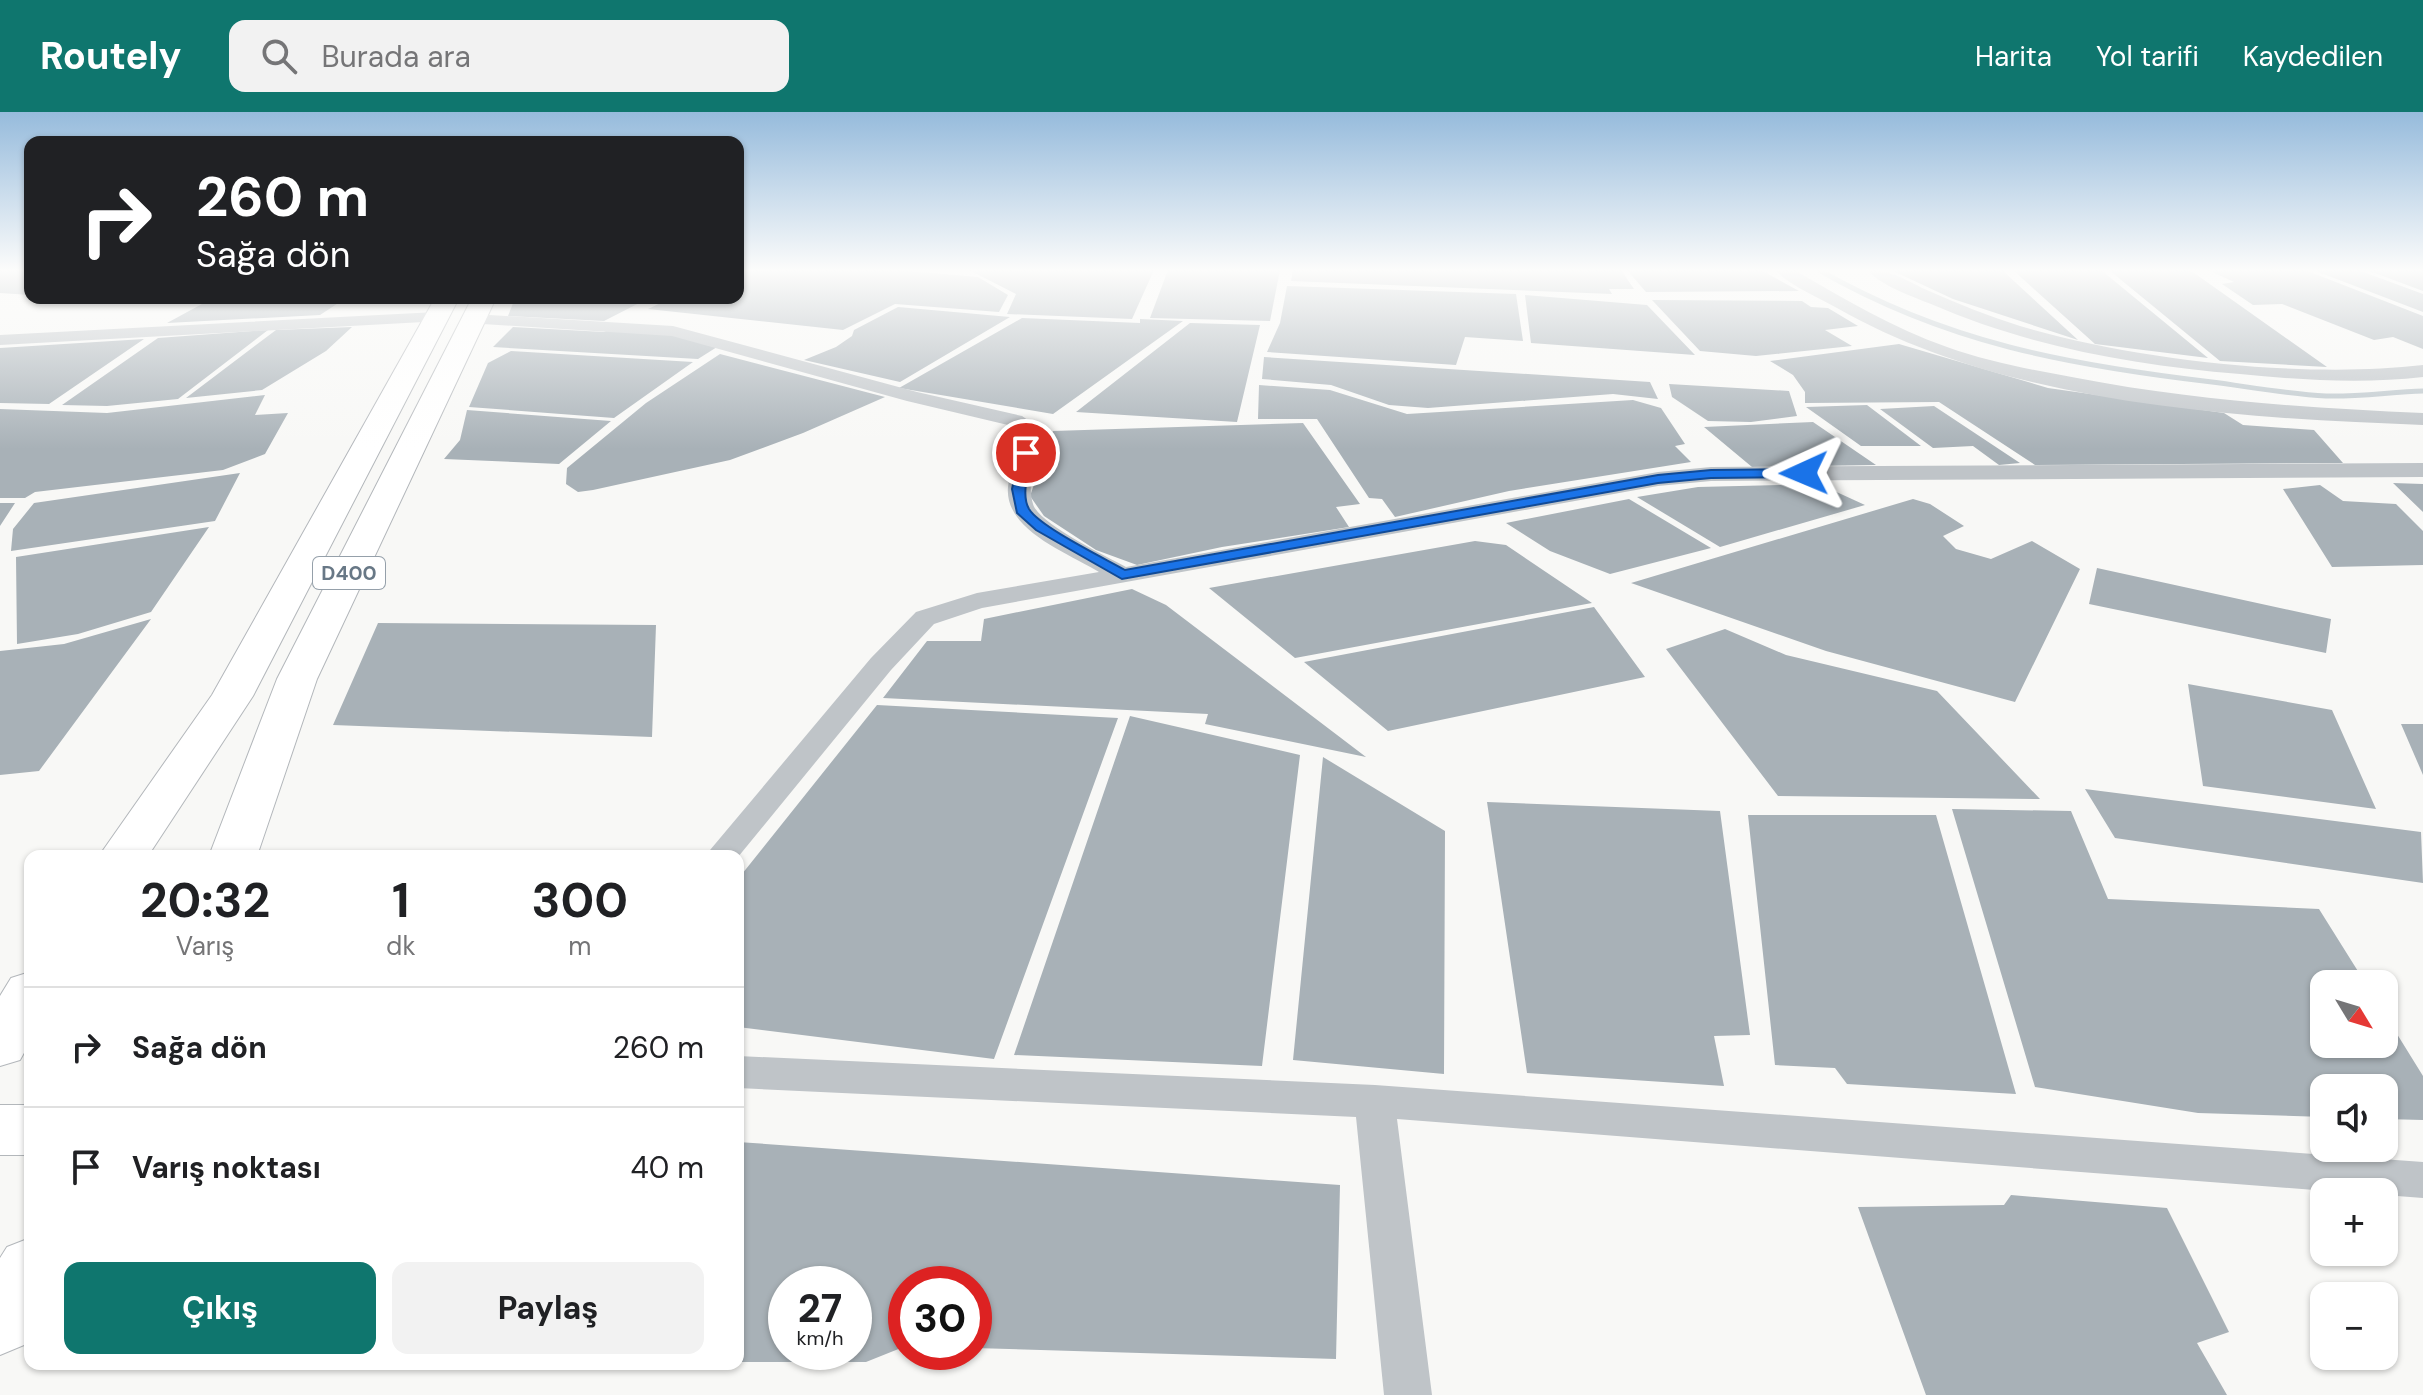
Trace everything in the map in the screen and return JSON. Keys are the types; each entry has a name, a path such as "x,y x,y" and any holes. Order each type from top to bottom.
{"highway":[{"name":"D400","path":"127,850 232,696 447,330"},
{"name":"D400","path":"235,850 297,679 450,330"},
{"path":"0,1130 24,1130"},
{"path":"0,1322 24,1279"}],"street":[{"path":"0,340 146,330"},
{"path":"663,330 914,397 1015,420 1031,429 1019,489 1022,510 1041,527 1122,575"},
{"path":"1889,330 1961,358 2111,391 2237,408 2423,419"},
{"path":"2013,330 2089,350 2218,367 2318,375 2386,376 2423,371"},
{"path":"726,850 881,664 925,618 977,601 1643,482 1711,474 2423,470"},
{"path":"744,1072 1375,1101 2423,1180"},
{"path":"1375,1101 1408,1395"}],"building":[{"path":"268,330 178,399 107,406 62,405 158,338"},
{"path":"276,330 349,330 326,351 262,390 186,398"},
{"path":"510,330 621,330 670,334 717,347 698,359 493,347"},
{"path":"854,330 988,330 900,382 804,360 836,347 852,336"},
{"path":"1001,330 1171,330 1053,414 899,388"},
{"path":"1181,330 1259,330 1237,422 1076,412"},
{"path":"1277,330 1521,330 1523,341 1465,337 1456,365 1267,352"},
{"path":"1529,330 1671,330 1695,355 1531,343"},
{"path":"1680,330 1826,330 1852,346 1756,356 1700,351"},
{"path":"2047,330 2067,330 2078,340"},
{"path":"2079,330 2174,330 2208,358 2095,344"},
{"path":"2182,330 2275,330 2327,367 2220,361"},
{"path":"2348,330 2423,330 2423,349 2393,337 2374,340"},
{"path":"144,339 49,404 0,403 0,348"},
{"path":"1899,344 2048,388 2224,413 2243,425 2314,430 2343,463 2035,465 1939,402 1805,403 1805,392 1793,375 1770,361"},
{"path":"511,351 693,362 614,418 469,407 488,363"},
{"path":"720,354 885,397 803,433 730,460 593,490 578,492 566,484 567,468 646,403"},
{"path":"1264,357 1650,382 1658,399 1613,394 1428,408 1389,405 1331,385 1262,379"},
{"path":"1669,384 1789,391 1797,416 1751,422 1708,421 1672,397"},
{"path":"1259,385 1330,390 1407,414 1633,400 1661,408 1685,444 1675,446 1691,462 1509,491 1395,517 1382,499 1369,498 1317,419 1258,419"},
{"path":"265,395 255,415 288,413 265,454 223,470 35,492 25,498 0,498 0,409 107,413"},
{"path":"1867,405 1921,446 1861,446 1806,407"},
{"path":"1934,406 2020,463 1999,465 1973,446 1933,448 1880,409"},
{"path":"467,410 611,421 559,464 444,459 460,440"},
{"path":"1813,422 1876,465 1752,467 1704,427"},
{"path":"1303,423 1360,504 1336,507 1349,527 1222,547 1137,565 1096,550 1044,516 1030,496 1053,431"},
{"path":"240,473 215,521 11,551 13,529 34,503"},
{"path":"2393,483 2423,484 2423,512"},
{"path":"1819,484 1865,505 1720,547 1637,497 1698,487"},
{"path":"2320,485 2343,501 2396,504 2423,531 2423,565 2332,567 2283,489"},
{"path":"1629,499 1711,548 1610,574 1550,551 1506,523"},
{"path":"1913,499 1930,504 1964,526 1943,536 1956,549 1991,559 2032,541 2080,569 2015,702 1826,651 1631,583"},
{"path":"0,503 15,503 0,526"},
{"path":"209,527 151,612 78,634 17,644 16,557"},
{"path":"1475,541 1506,545 1592,603 1295,658 1209,588"},
{"path":"2097,568 2331,619 2326,653 2089,604"},
{"path":"1132,589 1166,605 1366,757 1205,724 1208,714 883,698 927,641 981,641 984,619"},
{"path":"1594,607 1645,677 1388,731 1304,662"},
{"path":"151,619 39,771 0,775 0,651 64,644"},
{"path":"378,623 656,625 652,737 333,725"},
{"path":"1725,629 1786,655 1937,691 2040,799 1778,796 1666,649"},
{"path":"2188,684 2332,710 2376,809 2203,786"},
{"path":"877,705 1118,718 994,1059 744,1028 744,871"},
{"path":"1130,716 1300,755 1262,1066 1014,1055"},
{"path":"2401,724 2423,724 2423,775"},
{"path":"1323,757 1445,831 1444,1074 1293,1060"},
{"path":"2085,789 2421,832 2423,883 2115,838"},
{"path":"1487,802 1720,811 1750,1035 1714,1036 1724,1086 1527,1073"},
{"path":"1952,809 2071,811 2108,899 2319,909 2357,970 2310,970 2310,1058 2398,1058 2398,1036 2423,1076 2423,1120 2398,1119 2398,1074 2310,1074 2310,1117 2198,1113 2035,1087"},
{"path":"1748,815 1936,815 2016,1094 1847,1084 1835,1068 1775,1065"},
{"path":"744,1142 1340,1185 1336,1359 992,1349 992,1266 888,1266 888,1353 872,1360 872,1266 768,1266 768,1362 744,1362"},
{"path":"2011,1195 2167,1208 2229,1332 2197,1343 2227,1395 1926,1395 1858,1207 2004,1205"}],"waterway":[{"path":"1952,330 2009,347 2108,368 2283,392 2350,396 2423,391"}],"route":[{"path":"1026,453 1019,489 1022,510 1041,527 1122,575 1658,479 1711,474 1804,473"}]}
